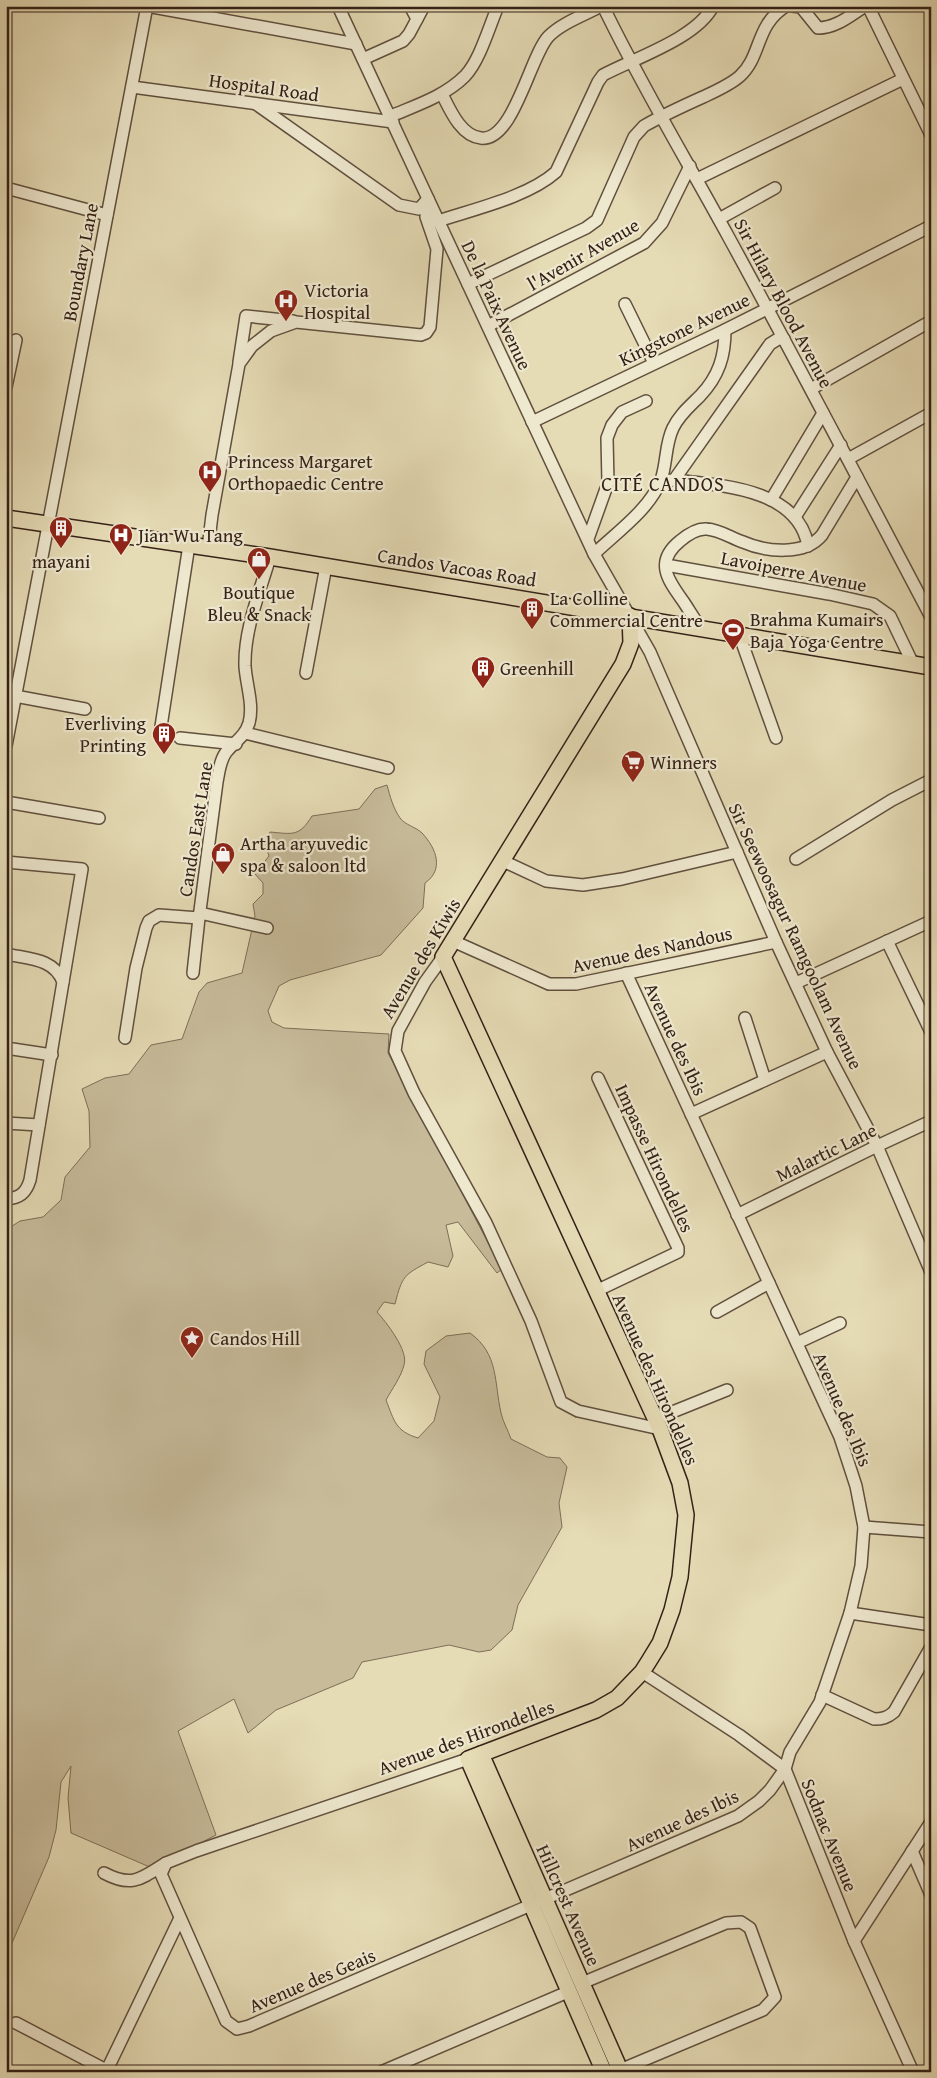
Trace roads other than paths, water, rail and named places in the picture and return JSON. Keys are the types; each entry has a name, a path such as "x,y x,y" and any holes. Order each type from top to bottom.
{"main road":[{"name":"Candos Vacoas Road","path":"6,518 326,566 630,616 740,637 931,667"},
{"name":"Avenue des Kiwis","path":"443,957 500,860 623,664 631,643 630,616"},
{"name":"Avenue des Hirondelles","path":"443,957 657,1424 680,1483 686,1514 685,1542 680,1577 672,1610 660,1643 642,1672 617,1698 596,1710 475,1757"},
{"name":"Hillcrest Avenue","path":"475,1757 576,1987 620,2071"},
{"name":"Hillcrest Avenue","path":"576,1987 604,2072"}],"street":[{"path":"147,6 356,44"},
{"name":"Boundary Lane","path":"6,746 147,6"},
{"name":"De la Paix Avenue","path":"338,6 594,554 630,616"},
{"path":"410,6 417,19"},
{"path":"363,60 403,41 409,34 424,6"},
{"path":"392,119 442,94 466,75 478,53 498,6"},
{"path":"442,94 455,120 476,138 486,139 495,136 503,127 521,95 540,50 548,38 555,31 602,6"},
{"name":"Sir Hilary Blood Avenue","path":"602,6 660,117 690,166 811,389 931,617"},
{"path":"438,221 509,197 545,182 556,172 603,75 686,34 701,24 713,6"},
{"path":"468,284 586,228 597,220 634,137 644,126 724,87 742,75 750,64 760,35 774,13 786,6"},
{"path":"792,6 801,7 818,28 826,28 839,23 867,6 931,134"},
{"path":"697,179 903,79"},
{"name":"Hospital Road","path":"132,87 392,119"},
{"path":"254,102 399,205 418,209 428,199"},
{"name":"l'Avenir Avenue","path":"488,326 644,243 662,223 690,166"},
{"path":"6,188 107,215"},
{"path":"719,219 775,188"},
{"path":"208,548 246,316 421,335 426,333 430,326 437,249 426,217 428,199"},
{"name":"Kingstone Avenue","path":"532,422 724,330 931,226"},
{"path":"625,304 654,363"},
{"path":"811,389 931,321"},
{"path":"239,364 244,355 272,331 296,322"},
{"path":"594,554 645,506 660,481 673,427 684,411 702,394 715,374 724,352 724,330"},
{"path":"674,480 770,344 778,339 784,340"},
{"path":"6,387 16,340"},
{"path":"588,539 608,483 607,438 612,425 622,412 646,401"},
{"path":"771,500 823,413"},
{"path":"848,459 931,413"},
{"path":"795,517 841,445"},
{"path":"702,630 668,580 666,565 668,554 675,545 694,531 705,528 767,549 780,550 808,546 816,542 822,535 857,476"},
{"path":"660,481 674,480 737,487 771,500 795,517 802,526 808,546"},
{"path":"160,733 189,545"},
{"name":"Candos East Lane","path":"125,1038 136,968 146,928 150,921 159,915 200,916 216,782 221,762 227,750 236,744 245,733 249,723 251,710 245,666 248,636 270,557"},
{"name":"Lavoiperre Avenue","path":"666,565 829,594 873,604 890,616 913,664"},
{"path":"306,673 326,566"},
{"name":"Sir Seewoosagur Ramgoolam Avenue","path":"630,616 650,652 776,942 827,1052 876,1146 931,1272"},
{"path":"740,637 776,738"},
{"path":"15,696 85,708"},
{"path":"245,733 388,768"},
{"path":"180,738 236,744"},
{"path":"796,859 892,800 931,780"},
{"path":"6,802 99,818"},
{"path":"500,860 546,881 583,885 622,879 737,852"},
{"path":"6,862 82,869 30,1180 26,1191 20,1196 6,1199"},
{"path":"193,973 200,916 267,928"},
{"path":"796,983 931,921"},
{"name":"Avenue des Nandous","path":"453,941 549,984 576,984 776,942"},
{"path":"887,942 931,1032"},
{"path":"6,954 48,963 60,973 63,982"},
{"name":"Avenue des Kiwis","path":"443,957 425,982 398,1031 396,1040 395,1051 414,1093 486,1223 531,1321 561,1402 578,1411 657,1424"},
{"name":"Avenue des Ibis","path":"539,1902 738,1816 759,1802 785,1769 790,1752 822,1695 850,1613 861,1566 864,1526 856,1486 840,1437 626,973"},
{"path":"745,1018 765,1080"},
{"path":"6,1048 52,1055"},
{"path":"691,1114 827,1052"},
{"name":"Impasse Hirondelles","path":"596,1291 678,1252 678,1248 598,1078"},
{"name":"Malartic Lane","path":"737,1215 931,1121"},
{"path":"6,1123 39,1125"},
{"path":"717,1312 769,1283"},
{"path":"797,1343 840,1323"},
{"path":"657,1424 727,1390"},
{"path":"864,1526 931,1532"},
{"path":"850,1613 931,1625"},
{"path":"822,1695 874,1719 882,1719 889,1716 894,1712 931,1646"},
{"name":"Sodnac Avenue","path":"642,1672 739,1735 785,1769 854,1941 913,2072"},
{"name":"Avenue des Hirondelles","path":"104,1872 125,1882 136,1881 196,1851 475,1757"},
{"path":"854,1941 931,1822"},
{"path":"912,1852 931,1895"},
{"name":"Avenue des Geais","path":"163,1869 180,1918 226,2021 237,2029 249,2026 539,1902"},
{"path":"16,2023 106,2071 180,1918"},
{"path":"381,2072 726,1923 742,1922 750,1928 774,1992 775,1998 770,2004 763,2010 620,2071"}],"place":[{"name":"Victoria Hospital","path":"286,322"},
{"name":"Princess Margaret Orthopaedic Centre","path":"210,493"},
{"name":"mayani","path":"61,549"},
{"name":"Jian Wu Tang","path":"121,556"},
{"name":"Boutique Bleu & Snack","path":"259,580"},
{"name":"La Colline Commercial Centre","path":"532,630"},
{"name":"Brahma Kumairs Baja Yoga Centre","path":"733,651"},
{"name":"Greenhill","path":"483,689"},
{"name":"Everliving Printing","path":"164,755"},
{"name":"Winners","path":"633,783"},
{"name":"Artha aryuvedic spa & saloon ltd","path":"223,875"},
{"name":"Candos Hill","path":"192,1359"}],"district":[{"name":"CITÉ CANDOS","path":"663,484"}]}
